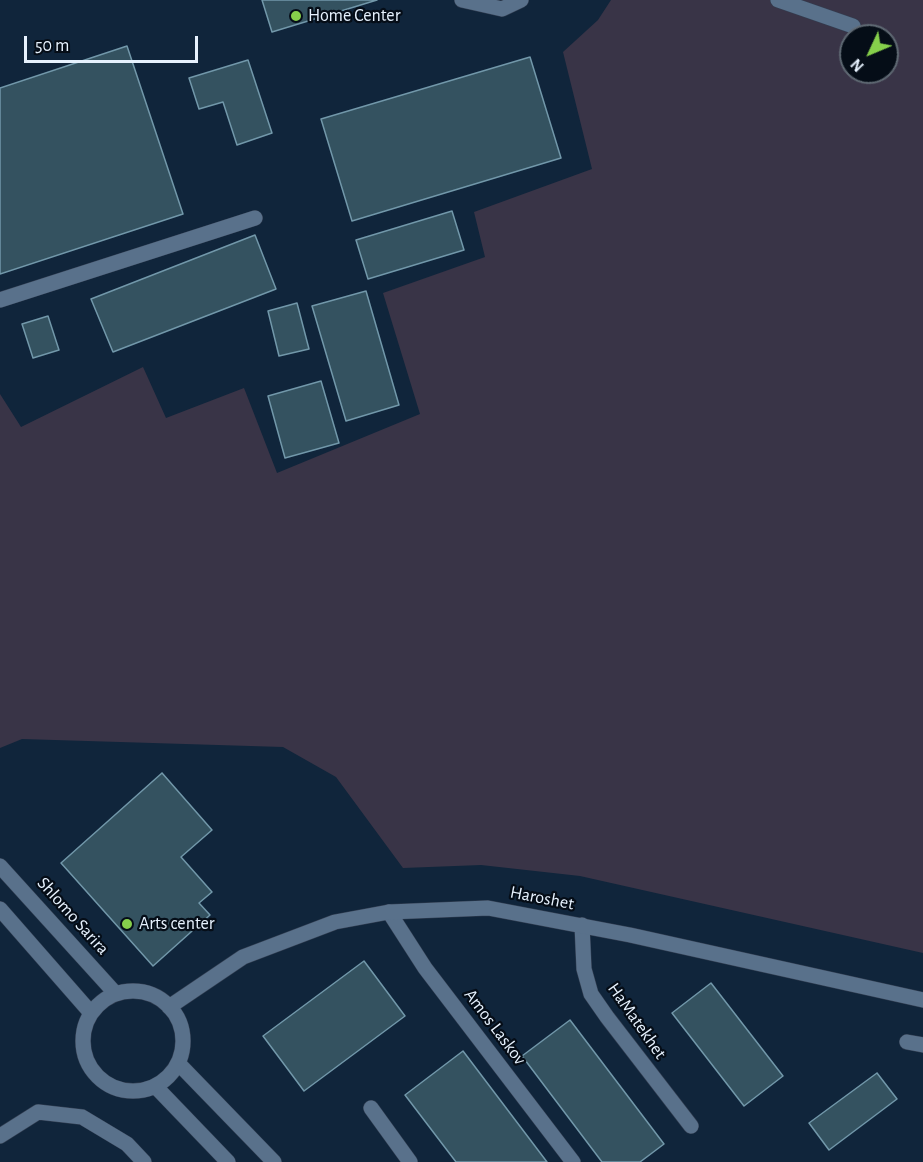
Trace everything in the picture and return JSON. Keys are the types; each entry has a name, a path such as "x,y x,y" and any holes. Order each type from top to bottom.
{"street":[{"path":"462,0 502,9 521,0"},
{"path":"778,0 847,24"},
{"path":"0,300 255,218"},
{"name":"Shlomo Sarira","path":"0,866 116,994"},
{"name":"Haroshet","path":"169,1007 243,957 335,922 389,912 488,908 582,926 923,1000"},
{"path":"0,909 91,1013"},
{"name":"Amos Laskov","path":"389,912 425,968 573,1162"},
{"name":"HaMatekhet","path":"582,926 585,969 591,994 691,1126"},
{"path":"130,991 158,998 169,1007 178,1019 182,1033 182,1048 178,1063 169,1076 155,1086 140,1091 123,1090 108,1084 95,1074 86,1060 83,1044 84,1028 91,1013 102,1001 116,994 130,991"},
{"path":"907,1042 923,1045"},
{"path":"178,1063 274,1162"},
{"path":"155,1086 228,1162"},
{"path":"371,1108 410,1162"},
{"path":"0,1136 38,1112 82,1117 127,1144 144,1162"}],"shaded area":[{"path":"611,0 923,0 923,953 580,876 481,865 403,868 336,777 283,747 22,739 0,748 0,394 21,427 143,367 166,418 244,388 277,473 420,414 383,293 485,257 474,212 592,169 563,52 598,20"}],"building":[{"name":"Home Center","path":"262,0 377,0 272,32"},
{"path":"127,46 183,214 0,274 0,88"},
{"path":"530,57 561,158 352,221 321,119"},
{"path":"248,60 272,133 237,145 223,102 199,109 189,78"},
{"path":"452,211 464,250 368,279 356,240"},
{"path":"255,235 276,289 113,352 91,299"},
{"path":"366,291 399,405 346,421 312,306"},
{"path":"297,303 309,349 279,356 268,311"},
{"path":"48,316 59,350 33,358 22,324"},
{"path":"321,381 339,443 285,458 268,396"},
{"path":"162,773 212,830 181,857 212,892 199,903 210,915 153,966 61,863"},
{"path":"364,961 405,1016 304,1091 263,1036"},
{"path":"711,983 783,1076 744,1106 672,1013"},
{"path":"570,1020 664,1144 640,1162 602,1162 522,1056"},
{"path":"463,1051 547,1162 456,1162 405,1095"},
{"path":"877,1073 897,1099 829,1150 809,1123"}],"place":[{"name":"Home Center","path":"296,16"},
{"name":"Arts center","path":"127,924"}]}
